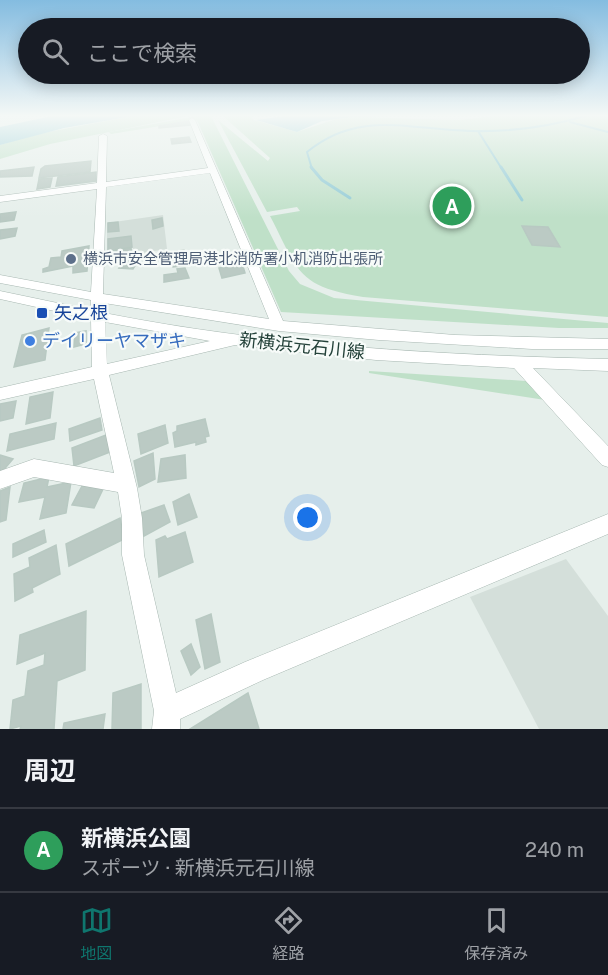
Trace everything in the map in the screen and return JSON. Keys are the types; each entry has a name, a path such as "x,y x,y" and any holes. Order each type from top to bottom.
{"street":[{"path":"102,150 97,298 100,371 126,484 132,518 133,555 166,720 254,671 608,525"},
{"path":"205,150 279,326"},
{"path":"0,199 214,170"},
{"name":"新横浜元石川線","path":"0,279 97,298 279,326 410,337 608,344"},
{"name":"新横浜元石川線","path":"0,296 97,316 236,340 417,358 608,364"},
{"path":"0,394 236,340"},
{"path":"519,363 608,459"},
{"path":"0,480 34,468 126,484"}],"shaded area":[{"path":"163,215 167,249 135,254 133,248 107,252 107,223"},
{"path":"566,559 608,616 608,729 539,729 470,597"}],"green space":[{"path":"0,150 30,150 0,159"},
{"path":"210,150 228,150 289,271 300,284 334,298 608,323 608,328 559,328 281,312"},
{"path":"234,150 255,150 268,161 270,158 261,150 608,150 608,317 363,297 325,288 312,281 295,263 270,216 300,211 297,207 267,212"},
{"path":"369,371 526,381 545,400 369,373"}],"building":[{"path":"91,161 90,172 39,178 41,169 45,166"},
{"path":"34,167 32,176 0,177 0,171"},
{"path":"96,172 96,181 56,186 58,177"},
{"path":"52,178 50,187 37,189 39,179"},
{"path":"16,212 14,220 0,222 0,214"},
{"path":"162,218 163,226 153,229 152,220"},
{"path":"118,222 119,231 108,232 108,223"},
{"path":"522,226 548,227 560,247 532,245"},
{"path":"17,228 15,236 0,239 0,230"},
{"path":"131,236 132,247 108,251 108,239"},
{"path":"89,246 87,271 73,273 73,266 43,272 43,269 49,267 51,258 61,257 62,251"},
{"path":"131,248 132,255 107,259 108,252"},
{"path":"184,250 188,265 173,267 170,252"},
{"path":"124,261 138,261 133,269 119,268"},
{"path":"242,263 245,273 222,278 219,268"},
{"path":"185,268 189,278 164,282 164,275 178,273 177,269"},
{"path":"49,328 45,360 14,367 22,335"},
{"path":"86,331 86,344 74,347 75,333"},
{"path":"53,392 50,418 26,424 30,397"},
{"path":"16,401 13,418 0,421 0,404"},
{"path":"100,418 102,430 70,441 69,429"},
{"path":"205,419 209,436 205,437 206,442 175,447 173,433 177,431 177,426"},
{"path":"56,423 54,439 7,451 10,434"},
{"path":"165,425 168,443 141,454 138,434"},
{"path":"106,435 110,452 74,466 72,448"},
{"path":"153,453 155,479 139,487 134,461"},
{"path":"0,455 13,459 0,474"},
{"path":"185,455 186,478 158,482 161,459"},
{"path":"49,477 47,487 71,482 66,513 40,519 45,497 19,502 24,483"},
{"path":"82,486 103,489 94,508 72,505"},
{"path":"10,487 6,520 0,522 0,491"},
{"path":"189,494 197,517 178,525 173,502"},
{"path":"164,505 170,522 144,536 141,513"},
{"path":"120,518 124,539 69,566 66,544"},
{"path":"44,530 46,542 13,557 13,544"},
{"path":"185,532 193,562 159,577 156,540 165,536 167,539"},
{"path":"56,545 60,574 32,588 33,592 15,601 14,574 30,567 29,558"},
{"path":"86,611 85,670 57,681 54,729 20,729 21,726 10,729 13,700 25,696 28,671 44,665 45,653 17,664 20,635"},
{"path":"211,614 220,662 205,669 196,620"},
{"path":"191,644 200,667 191,675 181,651"},
{"path":"141,684 141,729 112,729 113,693"},
{"path":"248,693 259,729 190,729"},
{"path":"105,714 103,729 63,729 64,723"}],"waterway":[{"path":"310,150 307,152 312,168"},
{"path":"490,150 502,169"},
{"path":"501,167 522,200"},
{"path":"312,168 322,180 350,198"}],"place":[{"name":"新横浜公園","path":"452,206"},
{"name":"横浜市安全管理局港北消防署小机消防出張所","path":"71,259"},
{"name":"矢之根","path":"42,313"},
{"name":"デイリーヤマザキ","path":"30,341"}]}
